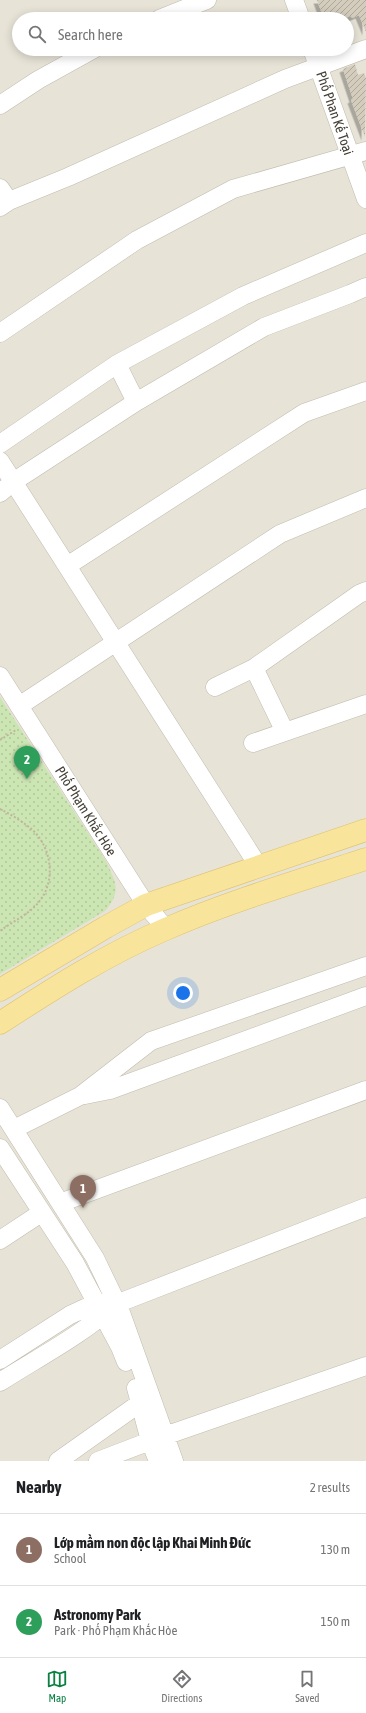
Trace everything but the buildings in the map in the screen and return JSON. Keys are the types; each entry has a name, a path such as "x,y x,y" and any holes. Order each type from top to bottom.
{"main road":[{"path":"0,990 146,905 366,830"},
{"path":"0,1023 71,977 166,929 242,901 366,859"}],"street":[{"path":"177,12 207,0"},
{"path":"294,0 298,12"},
{"path":"354,53 366,49"},
{"path":"0,105 38,80 81,56"},
{"name":"Phố Phan Kế Toại","path":"315,56 358,154 366,199"},
{"path":"3,199 68,177 278,82 347,56"},
{"path":"0,333 137,240 233,189 358,154"},
{"path":"0,444 117,364 243,296 366,243"},
{"path":"7,487 136,402 264,327 350,294 366,286"},
{"path":"117,364 136,402"},
{"path":"67,566 304,413 366,391"},
{"path":"0,461 7,487 67,566 259,866"},
{"path":"19,706 280,534 366,498"},
{"path":"215,686 254,668 359,594 366,591"},
{"path":"254,668 285,732"},
{"name":"Phố Phạm Khắc Hòe","path":"0,676 146,905 166,929"},
{"path":"253,742 366,704"},
{"path":"14,1130 80,1096 151,1041 366,966"},
{"path":"80,1096 110,1090 366,996"},
{"path":"60,1203 366,1090"},
{"path":"0,1108 95,1258 105,1307 140,1403 157,1439 174,1461"},
{"path":"0,1148 41,1213 105,1307 122,1317 157,1439 158,1461"},
{"path":"0,1360 70,1315 105,1307 366,1207"},
{"path":"0,1240 41,1213"},
{"path":"0,1382 105,1307"},
{"path":"98,1461 157,1439 365,1369"},
{"path":"58,1461 140,1403"}],"path":[{"path":"0,740 29,722"},
{"path":"0,809 30,827 44,845 50,865 49,884 41,900 0,931"}],"shaded area":[{"path":"0,0 366,0 366,1461 0,1461"}],"green space":[{"path":"0,697 106,861 115,881 116,887 114,898 105,911 0,974"}],"place":[{"name":"Astronomy Park","path":"27,779"},
{"name":"Lớp mầm non độc lập Khai Minh Đức","path":"83,1208"}]}
